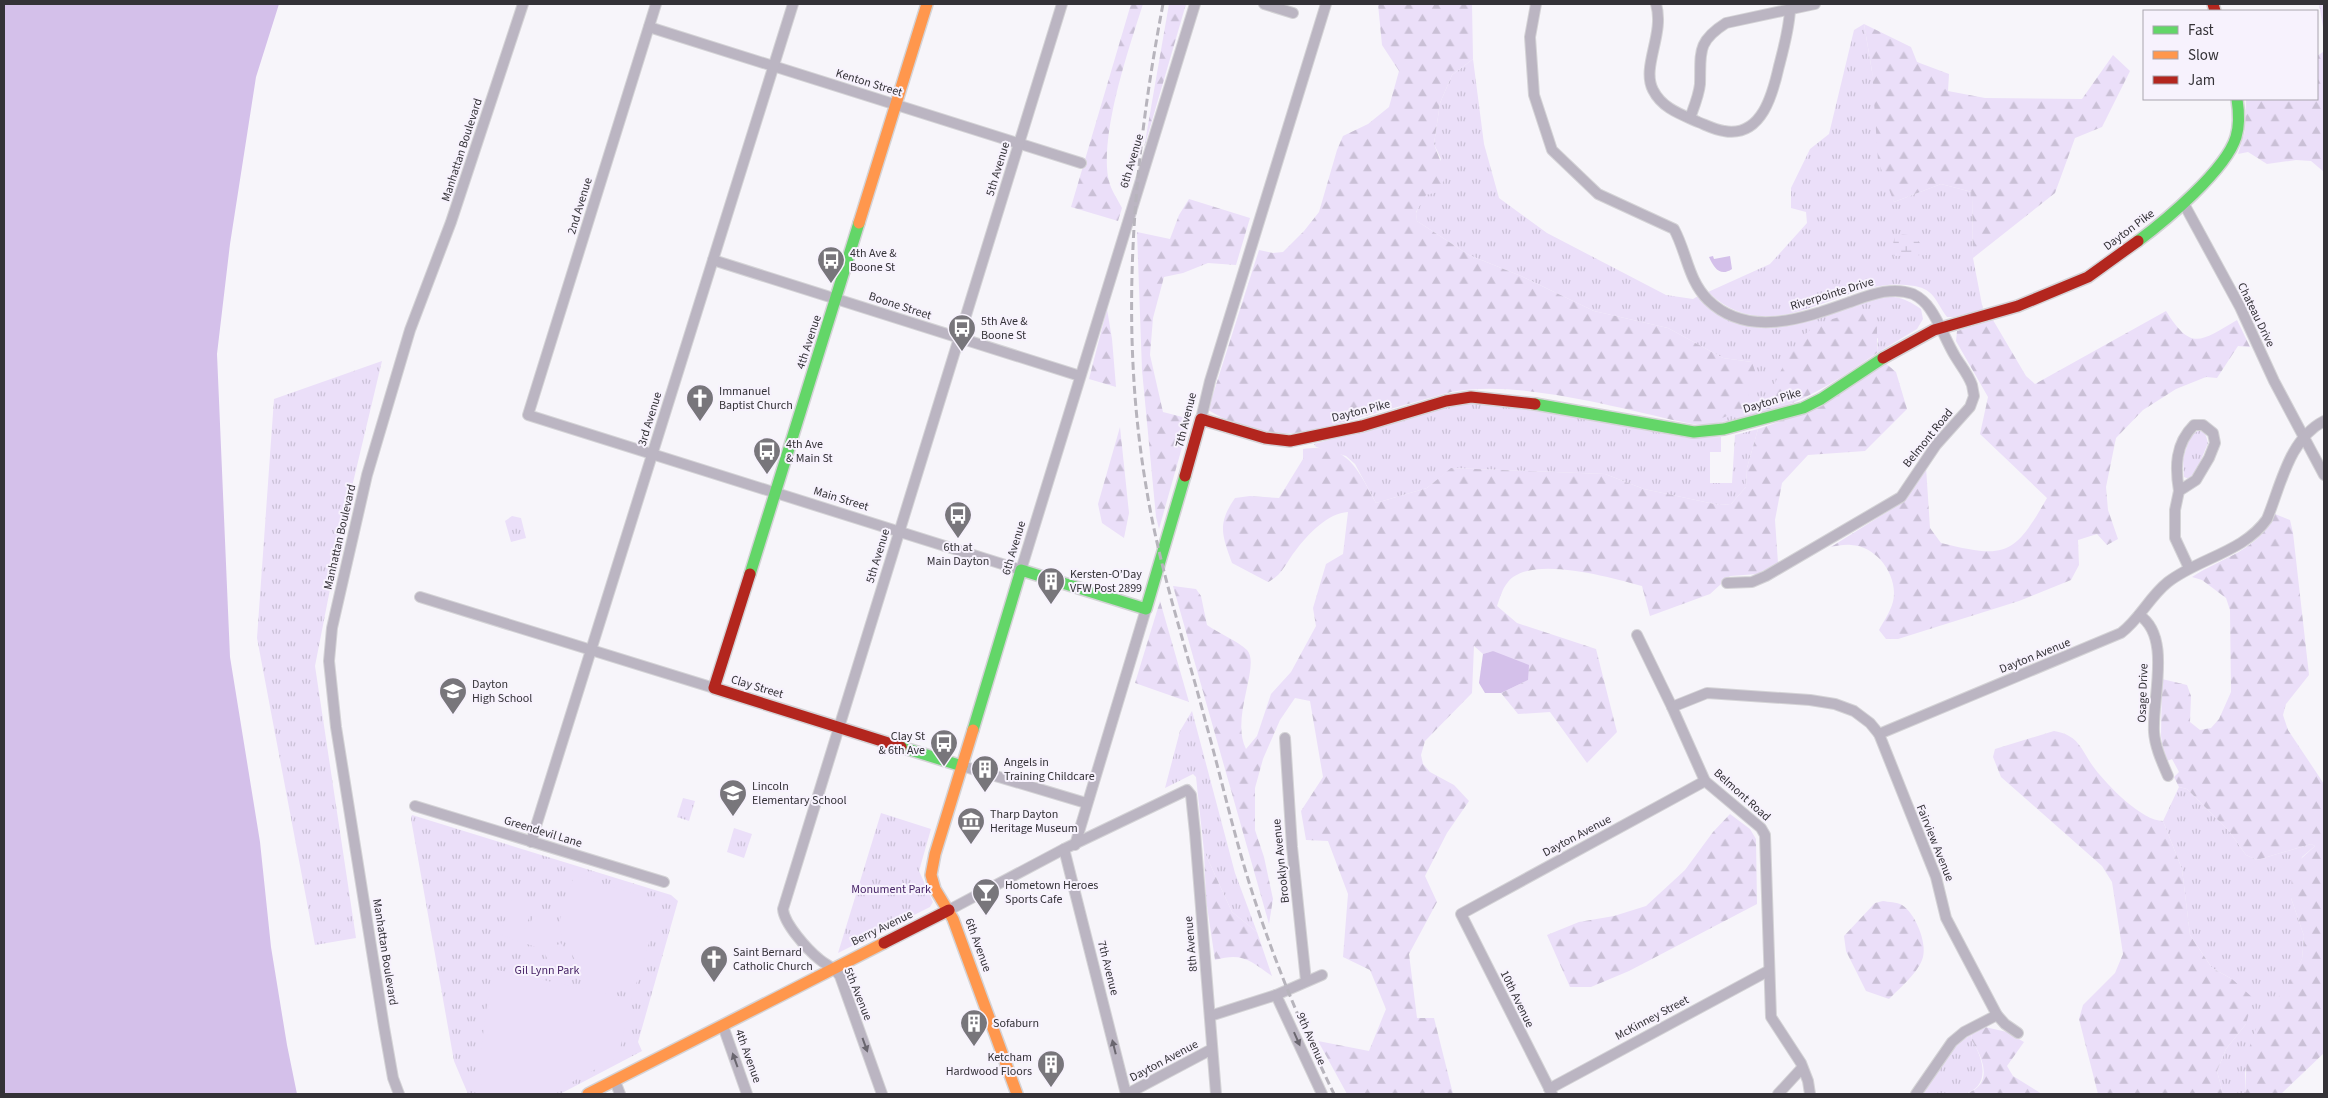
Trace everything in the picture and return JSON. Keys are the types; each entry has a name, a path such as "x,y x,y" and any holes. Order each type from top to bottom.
{"street":[{"name":"Manhattan Boulevard","path":"399,1094 393,1078 384,1027 336,727 329,661 332,628 368,475 410,330 452,222 523,4"},
{"name":"2nd Avenue","path":"528,415 656,4"},
{"name":"3rd Avenue","path":"531,842 793,4"},
{"name":"4th Avenue","path":"714,688 927,4"},
{"name":"5th Avenue","path":"882,1094 840,976 834,967 819,959 796,934 784,919 782,910 1062,4"},
{"name":"6th Avenue","path":"1017,1094 949,910 935,889 932,869 1021,570 1195,4"},
{"path":"1264,4 1293,13"},
{"name":"7th Avenue","path":"1075,845 1146,609 1210,381 1326,4"},
{"name":"Riverpointe Drive","path":"1536,4 1530,37 1534,95 1552,150 1598,194 1674,229 1681,241 1688,268 1694,281 1716,307 1735,318 1749,322 1776,322 1826,310 1881,291 1902,292 1913,294 1923,301 1930,309 1940,328"},
{"path":"1656,4 1660,16 1659,32 1652,56 1650,83 1659,100 1667,106 1690,118 1723,131 1745,128 1759,118 1766,110 1774,91 1789,26 1790,10"},
{"path":"1690,118 1700,84 1699,60 1707,40 1726,23 1815,4"},
{"name":"Kenton Street","path":"649,27 1081,162"},
{"name":"Dayton Pike","path":"1200,419 1265,438 1290,441 1362,426 1446,401 1472,396 1553,406 1694,432 1724,429 1803,408 1839,388 1878,360 1912,340 1940,328 2018,306 2088,277 2140,240 2184,204 2231,148 2238,129 2237,100"},
{"name":"Chateau Drive","path":"2184,204 2240,307 2264,360 2324,476"},
{"name":"Boone Street","path":"713,260 1080,376"},
{"name":"Belmont Road","path":"1727,583 1752,582 1776,571 1901,497 1936,445 1970,407 1974,396 1969,376 1940,328"},
{"name":"Main Street","path":"528,415 1146,609"},
{"name":"Dayton Avenue","path":"1879,734 2112,637 2130,626 2156,592 2189,568 2240,544 2260,528 2267,518 2288,464 2309,430 2324,421"},
{"path":"2179,491 2200,475 2215,443 2213,434 2203,425 2194,425 2186,433 2180,446 2176,472 2179,491 2175,510 2175,538 2189,568"},
{"name":"Clay Street","path":"420,598 1086,804"},
{"name":"Osage Drive","path":"2139,615 2149,624 2156,638 2154,732 2157,748 2168,776"},
{"name":"Belmont Road","path":"1637,635 1672,706 1705,782 1761,828 1765,836 1771,1017 1798,1058 1808,1081 1810,1094"},
{"path":"1672,706 1707,693 1810,700 1835,704 1854,712 1870,723 1879,734"},
{"name":"Fairview Avenue","path":"1879,734 1936,877 1946,918 1997,1015 2005,1024 2018,1033"},
{"name":"Brooklyn Avenue","path":"1285,738 1292,848 1306,981"},
{"name":"Dayton Avenue","path":"1462,914 1705,782"},
{"name":"Berry Avenue","path":"588,1094 723,1026 834,967 1003,883 1064,849 1173,795 1184,790 1189,792"},
{"name":"8th Avenue","path":"1189,792 1195,833 1216,1094"},
{"name":"Greendevil Lane","path":"415,806 664,882"},
{"name":"7th Avenue","path":"1064,849 1126,1094"},
{"name":"10th Avenue","path":"1462,914 1550,1091"},
{"name":"McKinney Street","path":"1550,1091 1768,970"},
{"path":"1210,1016 1276,995 1322,975"},
{"name":"9th Avenue","path":"1276,995 1322,1094"},
{"path":"1916,1094 1952,1042 1964,1032 1997,1015"},
{"name":"4th Avenue","path":"723,1026 747,1094"},
{"name":"Dayton Avenue","path":"1126,1094 1212,1049"},
{"path":"1778,1094 1802,1068"},
{"path":"615,1081 620,1094"}],"green space":[{"path":"1131,4 1143,4 1117,92 1108,140 1107,162 1109,181 1122,208 1118,221 1071,207"},
{"path":"1169,4 1186,4 1144,148"},
{"path":"1378,4 1472,4 1473,59 1452,75 1440,103 1434,144 1446,176 1438,192 1426,195 1416,212 1417,221 1469,255 1521,276 1594,311 1668,328 1723,358 1752,362 1756,374 1743,409 1706,425 1692,424 1571,397 1509,389 1479,389 1451,392 1308,432 1283,434 1259,430 1228,421 1208,410 1259,250 1273,253 1283,252 1304,231 1319,212 1337,150 1343,136 1368,124 1389,107 1399,71 1382,45"},
{"path":"2319,4 2324,4 2324,33"},
{"path":"1864,24 1894,202 1941,184 1972,192 1973,258 1983,310 1947,317 1929,292 1916,286 1907,285 1882,286 1857,291 1807,309 1782,315 1758,316 1733,309 1708,292 1770,264 1807,223 1806,212 1791,208 1791,188 1810,149 1829,134 1854,30"},
{"path":"1864,24 1911,47 1917,62 1949,74 1948,91 1985,98 2082,99 2113,55 2130,71 2102,127 2075,138 2055,193 1973,258 1972,192 1941,184 1894,202 1878,161 1872,71"},
{"path":"2324,33 2324,172 2311,161 2296,160 2267,164 2248,152 2238,154 2245,131 2246,100 2318,100 2318,55 2323,52"},
{"path":"1473,59 1484,144 1499,198 1547,233 1666,295 1693,299 1698,296 1716,311 1734,321 1751,327 1787,326 1869,299 1882,297 1901,298 1908,301 1921,309 1923,319 1917,329 1877,353 1878,338 1764,414 1706,425 1752,362 1723,358 1668,328 1594,311 1521,276 1469,255 1417,221 1416,213 1441,159 1434,144 1440,103 1452,75"},
{"path":"1189,199 1250,218 1236,265 1208,263 1183,273 1164,277 1153,318 1150,355 1163,412 1190,419 1159,529 1156,517 1142,370 1137,232 1170,239 1179,215"},
{"path":"1903,234 1912,236 1918,241 1927,255 1894,256 1892,247 1895,237"},
{"path":"1107,309 1112,339 1116,387 1089,379"},
{"path":"1872,311 1877,321 1877,353 1823,388 1796,402 1764,414 1771,391 1785,364 1801,339 1810,330 1832,319"},
{"path":"2166,311 2182,332 2197,339 2214,334 2237,320 2250,347 2238,346 2217,378 2206,377 2176,389 2143,410 2116,438 2106,487 2108,510 2118,539 2107,545 2097,534 2078,540 2079,565 2071,580 2019,601 1898,639 1886,639 1879,630 1891,608 1894,595 1890,575 1885,566 1870,551 1861,547 1846,545 1831,547 1898,505 1908,496 1926,467 1930,528 1941,543 1980,551 1994,551 2006,548 2016,542 2026,532 2047,498 1980,434 1988,397 1956,341 1957,331 1993,320 2026,376 2035,384"},
{"path":"382,361 341,533 315,666 356,938 315,945 257,638 274,399"},
{"path":"1884,362 1896,372 1907,409 1865,451 1808,455 1782,483 1775,520 1778,563 1757,574 1730,576 1710,594 1650,616 1642,586 1611,578 1572,570 1552,569 1534,570 1519,574 1508,582 1497,606 1517,623 1596,649 1617,732 1587,763 1550,712 1518,714 1501,693 1528,680 1493,651 1483,654 1474,646 1472,693 1425,741 1421,755 1423,764 1430,772 1454,785 1469,801 1447,833 1425,876 1437,902 1409,954 1417,1018 1434,1018 1453,1094 1347,1094 1318,1041 1369,1051 1386,1009 1370,970 1343,957 1348,894 1328,841 1306,840 1301,811 1323,777 1310,701 1295,698 1280,720 1263,759 1255,788 1255,830 1264,857 1273,899 1269,924 1173,586 1196,589 1201,596 1207,625 1247,650 1250,657 1249,680 1241,723 1246,749 1257,736 1271,694 1291,672 1316,626 1313,608 1326,564 1343,554 1348,512 1333,516 1312,531 1281,572 1268,582 1232,563 1223,530 1229,507 1235,498 1250,496 1279,498 1303,459 1303,449 1318,448 1341,454 1350,461 1376,503 1427,488 1451,468 1605,474 1644,489 1719,505 1731,504 1746,487 1747,468 1758,429 1806,412"},
{"path":"1466,402 1552,413 1688,438 1721,437 1721,452 1710,452 1710,483 1732,483 1735,435 1758,429 1747,468 1746,487 1731,504 1719,505 1644,489 1605,474 1452,468 1427,488 1376,503 1355,464 1346,456 1316,447 1314,444"},
{"path":"1120,427 1129,513 1124,538 1102,523 1098,504"},
{"path":"2199,430 2205,433 2208,443 2195,474 2189,479 2184,477 2183,459 2190,436"},
{"path":"2275,514 2290,520 2293,533 2309,675 2286,704 2283,715 2288,730 2324,784 2324,1053 2281,1094 2245,1094 2247,1054 2257,1026 2286,987 2302,959 2304,936 2291,898 2292,867 2315,846 2311,844 2257,860 2246,855 2229,831 2187,789 2179,787 2174,777 2179,772 2172,759 2167,761 2163,749 2161,736 2162,679 2187,685 2191,696 2190,722 2200,730 2211,728 2219,719 2231,692 2230,610 2226,598 2202,580 2192,577 2249,545 2268,527"},
{"path":"512,516 521,518 526,538 511,542 505,521"},
{"path":"1160,601 1189,702 1135,683"},
{"path":"1192,711 1235,873 1257,932 1232,912 1204,851 1196,777 1193,774 1165,788 1180,731"},
{"path":"2054,731 2067,735 2077,742 2101,776 2126,801 2145,815 2163,821 2182,869 2190,935 2212,968 2232,979 2253,998 2246,1024 2226,1049 2217,1071 2223,1094 2098,1094 2079,1019 2083,1005 2115,973 2123,954 2112,882 2102,866 2001,777 1993,757 1995,749"},
{"path":"2179,787 2187,789 2229,831 2246,855 2257,860 2311,844 2315,846 2302,857 2291,898 2304,936 2302,959 2245,1072 2245,1094 2223,1094 2217,1071 2226,1049 2246,1024 2232,979 2212,968 2190,935 2182,869 2163,821"},
{"path":"683,798 695,801 689,821 677,817"},
{"name":"Monument Park","path":"881,813 931,829 919,871 933,902 930,907 838,953"},
{"path":"1730,814 1750,829 1756,839 1757,904 1629,971 1591,987 1570,987 1547,935 1579,922 1614,916 1646,906 1685,870 1713,832"},
{"name":"Gil Lynn Park","path":"412,815 671,895 678,901 638,1042 642,1051 560,1094 468,1094 454,1061 411,819"},
{"path":"734,828 752,834 744,858 727,852"},
{"path":"1204,851 1232,912 1257,932 1272,976 1246,959 1233,957 1215,960 1206,899"},
{"path":"574,875 662,902 633,994 599,983 592,978 579,965 565,942 558,926"},
{"path":"512,900 533,907 520,942 500,934"},
{"path":"1883,901 1900,904 1907,909 1919,928 1924,951 1918,968 1909,980 1889,999 1866,991 1846,951 1844,936 1875,903"},
{"path":"536,907 557,914 545,950 524,943"},
{"path":"561,943 574,967 556,976 544,952"},
{"path":"492,969 632,999 618,1057 550,1094 482,1094 479,1064"},
{"path":"1985,1027 2007,1032 2024,1042 2007,1066 2013,1076 2042,1094 1963,1094 1974,1090 1983,1079 1984,1072 1981,1058 1971,1039 1972,1034"},
{"path":"1972,1034 1971,1039 1982,1063 1983,1072 1978,1086 1972,1091 1962,1094 1923,1094 1956,1044"}],"shaded area":[{"path":"4,4 279,4 256,77 230,244 217,354 230,657 260,842 271,947 297,1094 4,1094"},
{"path":"1713,256 1714,259 1730,256 1732,269 1724,272 1718,270 1709,257"},
{"path":"1493,651 1529,665 1528,680 1501,693 1485,693 1479,683 1483,654"}],"railway":[{"path":"1163,4 1144,123 1133,244 1133,365 1138,426 1146,486 1165,577 1245,869 1285,983 1334,1094"}],"traffic: fast":[{"path":"2138,241 2193,194 2208,179 2230,150 2236,137 2239,118 2237,100"},
{"path":"750,574 859,223"},
{"path":"1535,404 1694,432 1724,429 1803,408 1821,399 1883,358"},
{"path":"973,730 1021,570 1146,609 1185,476"},
{"path":"901,747 962,766"}],"traffic: slow":[{"path":"859,223 927,4"},
{"path":"973,730 935,854 931,875 935,889 953,919 1017,1094"},
{"path":"588,1094 884,943"}],"traffic: jam":[{"path":"2213,4 2215,10"},
{"path":"1883,358 1934,330 2018,306 2088,277 2138,241"},
{"path":"1185,476 1201,419 1265,438 1290,441 1362,426 1446,401 1471,397 1535,404"},
{"path":"750,574 714,688 901,747"},
{"path":"884,943 949,910"}],"place":[{"name":"4th Ave & Boone St","path":"831,284"},
{"name":"5th Ave & Boone St","path":"962,352"},
{"name":"Immanuel Baptist Church","path":"700,422"},
{"name":"4th Ave & Main St","path":"767,475"},
{"name":"6th at Main Dayton","path":"958,539"},
{"name":"Kersten-O’Day VFW Post 2899","path":"1051,605"},
{"name":"Dayton High School","path":"453,715"},
{"name":"Clay St & 6th Ave","path":"944,767"},
{"name":"Angels in Training Childcare","path":"985,793"},
{"name":"Lincoln Elementary School","path":"733,817"},
{"name":"Tharp Dayton Heritage Museum","path":"971,845"},
{"name":"Hometown Heroes Sports Cafe","path":"986,916"},
{"name":"Saint Bernard Catholic Church","path":"714,983"},
{"name":"Sofaburn","path":"974,1047"},
{"name":"Ketcham Hardwood Floors","path":"1051,1088"}]}
